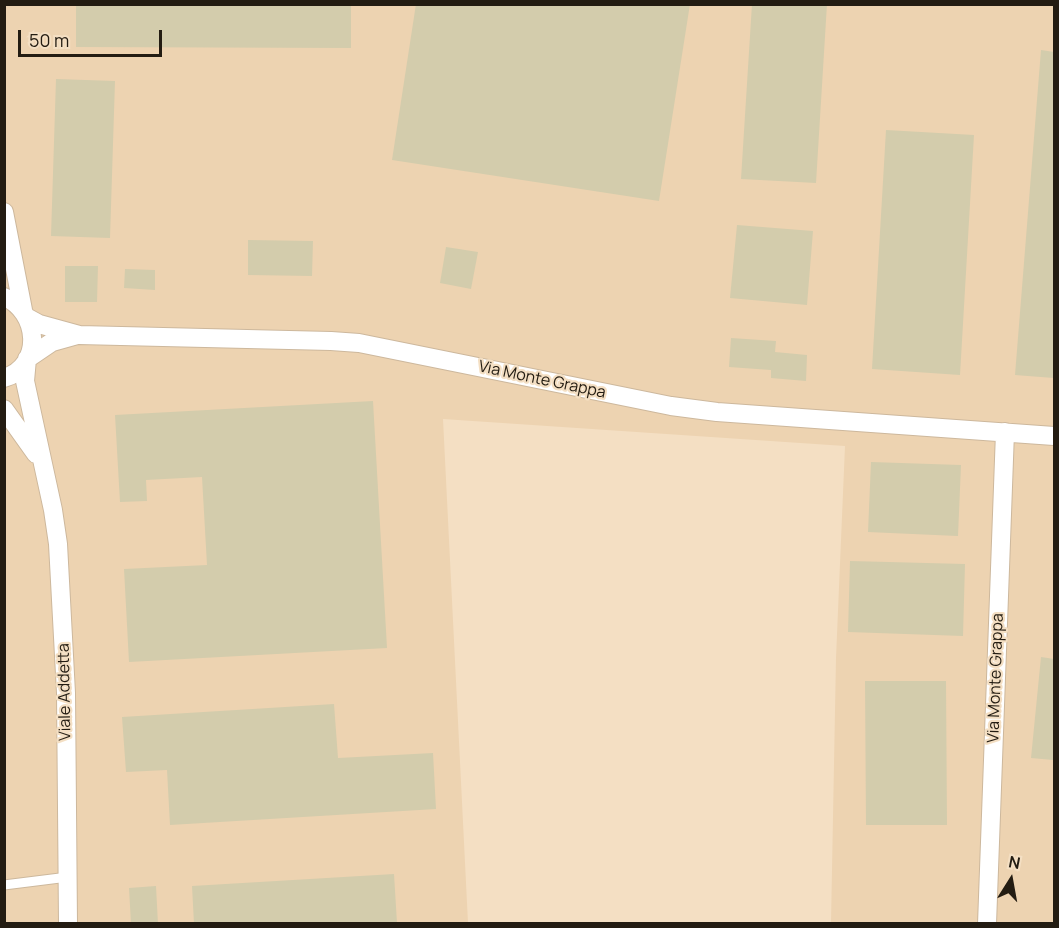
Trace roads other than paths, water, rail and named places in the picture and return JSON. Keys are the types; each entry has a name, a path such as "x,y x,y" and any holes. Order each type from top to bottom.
{"street":[{"name":"Viale Addetta","path":"4,212 26,314 33,331 33,346 27,359 25,381 55,521 63,617 68,924"},
{"name":"Viale Addetta","path":"4,261 9,234"},
{"path":"4,297 16,302 39,324 79,335"},
{"path":"4,378 20,369 27,359 52,342 79,335"},
{"name":"Via Monte Grappa","path":"79,335 358,343 696,410 1054,436"},
{"name":"Viale Addetta","path":"4,409 42,463"},
{"name":"Via Monte Grappa","path":"987,924 1005,432"}],"lane":[{"path":"4,885 68,876"}]}
